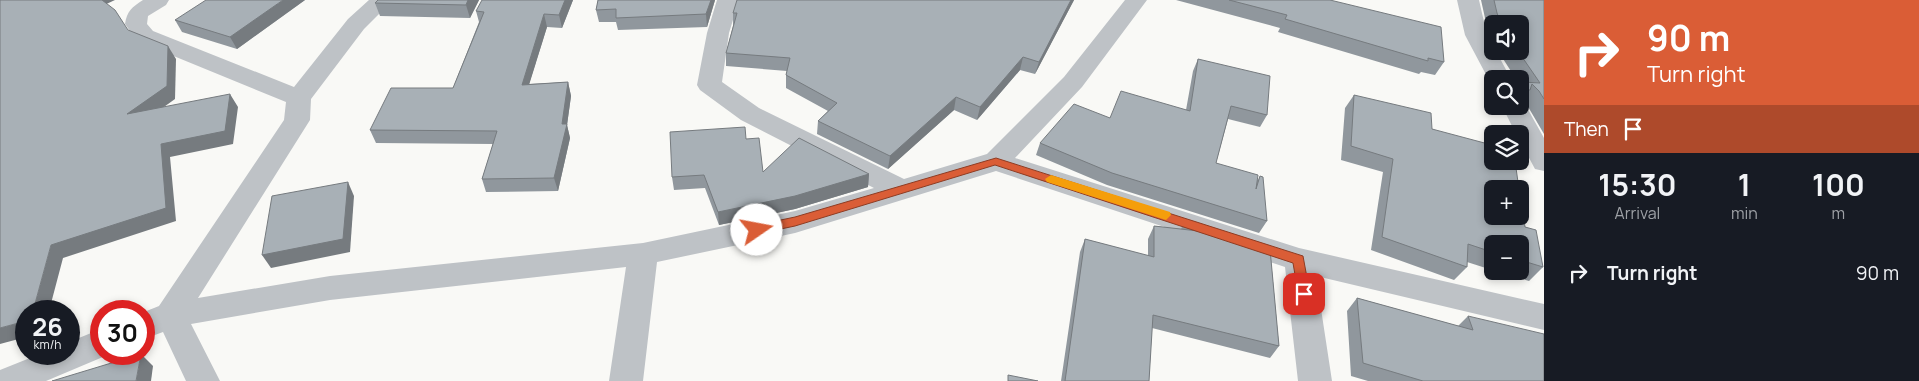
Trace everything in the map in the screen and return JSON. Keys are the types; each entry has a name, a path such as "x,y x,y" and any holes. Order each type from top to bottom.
{"street":[{"path":"158,0 138,13 136,24 145,36 299,98"},
{"path":"157,320 297,120 299,98 356,24 382,0"},
{"path":"728,0 718,33 709,85 750,114 902,190"},
{"path":"157,320 330,288 644,254 795,222 996,162 1073,82 1136,0"},
{"path":"1468,0 1476,36 1494,70"},
{"path":"1519,115 1544,162"},
{"path":"996,162 1299,260 1544,317"},
{"path":"626,381 644,254"},
{"path":"1299,260 1314,381"},
{"path":"157,320 203,381"},
{"path":"10,381 90,348"}],"building":[{"path":"0,0 102,0 115,10 128,30 168,46 167,86 127,114 230,94 225,131 161,144 166,208 51,245 36,300 15,300 15,324 0,328"},
{"path":"206,0 283,0 230,37 175,20"},
{"path":"378,0 468,0 466,5 375,3"},
{"path":"482,0 565,0 559,15 544,14 522,85 568,82 562,124 567,124 554,178 482,179 497,131 370,130 391,88 453,88 484,12 476,11"},
{"path":"598,0 711,0 706,14 616,18 616,9 596,10"},
{"path":"737,0 1071,0 1039,62 1023,57 980,107 956,97 890,156 818,121 837,103 786,75 790,58 726,53 737,13 733,13"},
{"path":"1229,0 1330,0 1441,27 1444,62 1428,58 1428,61 1285,19 1287,15"},
{"path":"1494,0 1544,0 1544,99 1532,84 1529,90 1529,82 1540,83 1524,60 1529,60 1529,15 1498,15"},
{"path":"1198,59 1270,76 1267,115 1231,106 1216,163 1258,175 1256,189 1260,176 1263,177 1267,221 1112,173 1040,143 1074,104 1110,118 1121,91 1190,111"},
{"path":"1354,95 1431,113 1432,129 1484,143 1484,170 1516,170 1518,180 1484,180 1484,225 1525,225 1525,227 1536,230 1543,267 1529,263 1529,235 1484,235 1484,249 1468,244 1467,267 1382,237 1393,159 1351,146"},
{"path":"745,127 746,139 759,138 763,172 799,138 869,174 795,196 718,212 704,175 672,177 670,132"},
{"path":"348,182 343,239 262,255 272,196"},
{"path":"1185,221 1270,249 1279,346 1153,315 1149,381 1065,381 1085,239 1154,257 1154,226 1207,232"},
{"path":"1357,298 1473,330 1468,316 1544,334 1544,381 1423,381 1363,363"},
{"path":"105,365 139,365 136,381 52,381"},
{"path":"1008,375 1038,381 1008,381"}],"slow traffic":[{"path":"1051,179 1166,215"}],"route":[{"path":"757,230 795,222 996,162 1196,225 1299,260 1304,294"}]}
